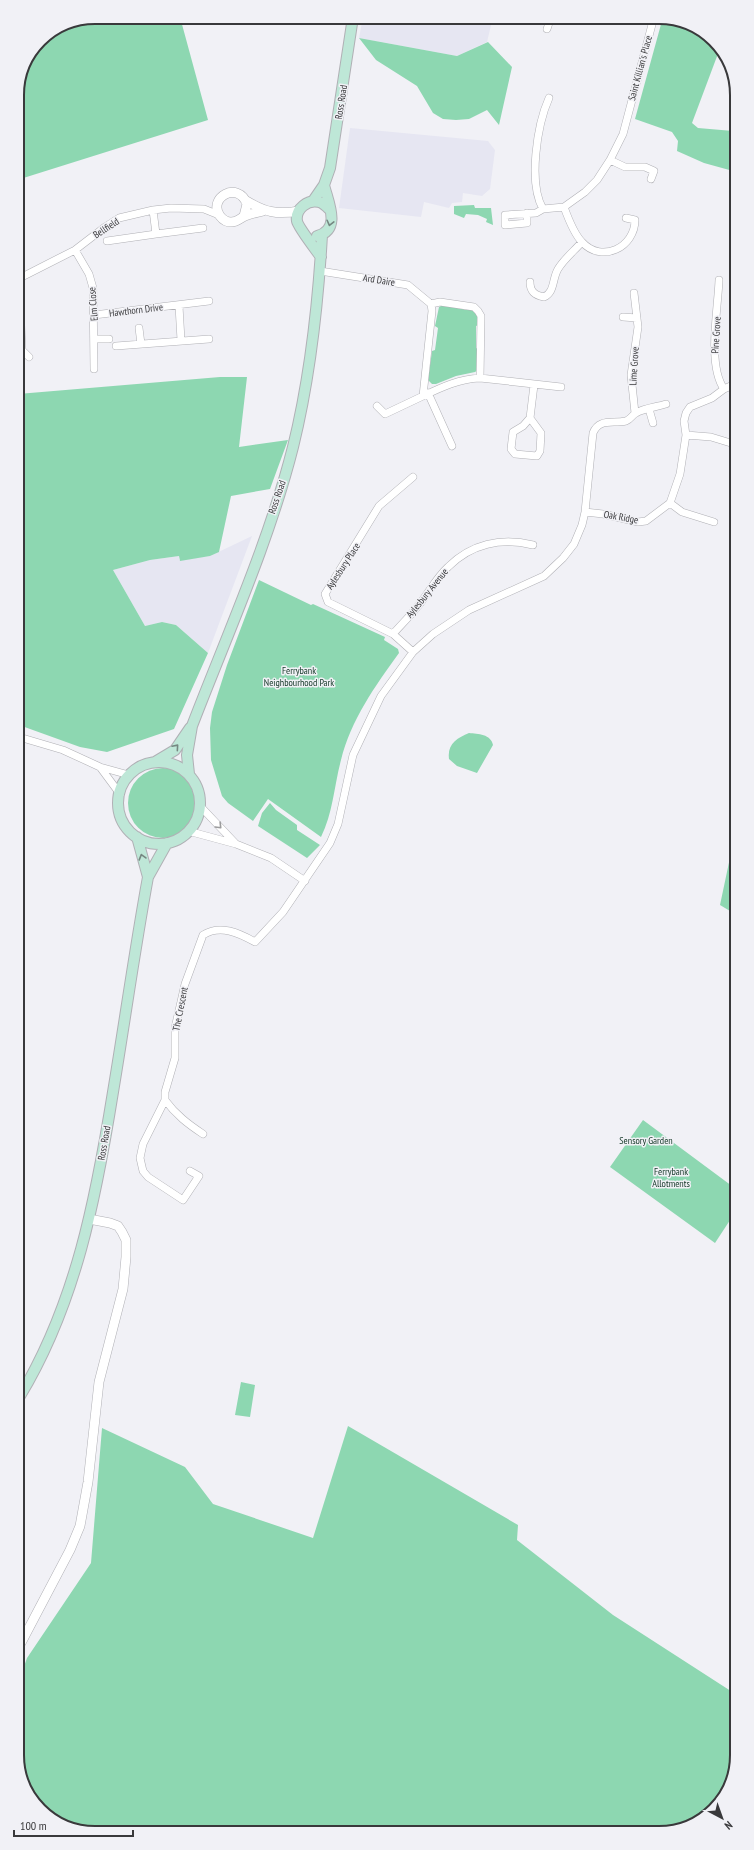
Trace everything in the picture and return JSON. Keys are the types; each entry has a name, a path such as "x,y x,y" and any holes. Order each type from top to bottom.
{"main road":[{"name":"Ross Road","path":"324,186 330,168 336,138 352,24"},
{"path":"321,257 297,221 299,211 306,204 313,201 324,186"},
{"path":"303,231 314,236 322,235 328,230 332,220 324,186"},
{"path":"313,201 323,203 329,209"},
{"name":"Ross Road","path":"192,726 265,535 293,446 306,383 320,271 322,235"},
{"path":"155,762 174,764 189,774 197,786 201,807 195,823 188,831 177,840 167,843 153,843 137,837 126,828 121,818 118,802 120,788 129,775 142,765 155,762 175,750 192,726"},
{"path":"189,774 187,755 192,726"},
{"path":"137,837 148,877"},
{"path":"148,877 167,843"},
{"name":"Ross Road","path":"24,1389 44,1353 61,1313 78,1265 108,1121 148,877"}],"street":[{"path":"547,29 549,24"},
{"name":"Saint Killian's Place","path":"564,207 585,192 597,180 610,160 623,134 652,24"},
{"path":"544,209 537,195 536,157 542,114 549,98"},
{"path":"610,160 625,167 645,167 654,171 651,179"},
{"path":"263,211 244,216 236,222 231,222 219,215 217,205 223,195 230,192 239,194 245,200 263,211 283,214 299,211"},
{"name":"Bellfield","path":"204,209 219,200"},
{"path":"244,216 247,208 245,200"},
{"path":"527,213 536,213 544,209 564,207 568,218 582,242 592,249 604,252 618,250 630,239 636,220 626,218"},
{"name":"Bellfield","path":"24,277 75,250 119,218 153,210 204,209 219,215"},
{"path":"153,210 156,234"},
{"path":"283,214 303,231"},
{"path":"107,241 203,228"},
{"path":"530,282 530,289 534,293 544,296 548,295 552,289 554,277 558,268 582,242"},
{"name":"Elm Close","path":"75,250 89,274 93,288 94,369"},
{"name":"Ard Daire","path":"320,271 408,285 431,304"},
{"name":"Pine Grove","path":"720,280 714,358 719,382 724,389"},
{"name":"Lime Grove","path":"634,293 638,327 631,375 636,413"},
{"name":"Hawthorn Drive","path":"94,315 179,306 209,301"},
{"path":"452,446 426,394 432,311 431,304 440,302 474,307 478,310 481,316 480,378"},
{"path":"179,306 181,340"},
{"path":"623,317 637,318"},
{"name":"Hawthorn Drive","path":"139,328 141,344"},
{"path":"94,339 109,339"},
{"path":"116,346 209,339"},
{"path":"24,353 29,357"},
{"path":"377,406 385,414 453,382 468,378 561,387"},
{"path":"530,418 541,433 540,451 537,456 515,454 511,450 513,432 523,426 530,418 534,385"},
{"path":"714,522 682,512 670,503 680,474 686,436 684,421 690,407 712,398 724,389 730,387"},
{"path":"188,831 236,844 271,858 305,881 330,843 338,824 353,755 368,722 381,696 413,652 433,634 469,610 544,576 563,558 574,544 582,525 585,512 593,434 595,428 606,422 626,420 636,413 666,404"},
{"path":"649,409 653,423"},
{"path":"686,436 711,437 730,443"},
{"name":"Aylesbury Place","path":"393,634 361,617 332,605 328,602 325,594 328,586 360,540 368,522 379,506 414,477"},
{"name":"Oak Ridge","path":"585,512 638,522 646,521 670,503"},
{"name":"Aylesbury Avenue","path":"393,634 417,607 447,568 468,551 489,543 507,541 533,545"},
{"path":"393,634 413,652"},
{"path":"24,738 63,750 100,767 129,775"},
{"path":"100,767 120,794"},
{"path":"201,807 236,844"},
{"name":"The Crescent","path":"190,1171 199,1176 183,1200 148,1177 140,1164 143,1144 165,1100 165,1092 175,1058 175,1028 185,984 200,942 203,935 209,931 227,930 236,932 255,942 283,912 305,881"},
{"path":"165,1100 174,1112 190,1126 203,1134"},
{"path":"24,1637 70,1550 80,1526 89,1476 99,1382 126,1272 126,1240 118,1226 89,1218"}],"shaded area":[{"path":"362,24 491,24 487,42 457,56 359,38"},
{"path":"350,128 488,141 495,150 490,189 482,196 463,193 462,202 452,203 449,208 424,202 421,217 339,208"},
{"path":"252,536 208,653 176,625 162,622 145,626 113,570 150,560 179,556 179,560 210,556"}],"green space":[{"path":"95,24 182,24 208,120 24,178 24,90 26,76 33,59 48,42 59,33 76,26"},
{"path":"661,24 678,26 695,33 718,55 692,123 698,128 730,131 730,170 704,163 677,151 678,141 672,132 635,119"},
{"path":"359,38 457,56 488,42 512,67 499,125 487,110 469,119 456,120 443,119 433,113 417,86 376,60"},
{"path":"474,205 475,208 491,208 493,225 486,222 487,219 478,215 466,214 464,218 454,214 454,206"},
{"path":"443,305 467,310 468,308 476,314 479,325 476,326 476,348 479,350 478,370 432,384 428,380 432,351 435,350 438,328 435,326 439,307"},
{"path":"220,377 247,377 239,447 288,440 270,489 231,496 219,552 210,556 180,561 179,556 150,560 113,570 145,626 162,622 176,625 208,653 174,729 107,752 80,747 24,727 24,393"},
{"name":"Ferrybank Neighbourhood Park","path":"259,580 311,605 313,604 385,637 384,640 398,649 399,653 381,678 357,717 345,745 331,809 321,837 268,799 253,821 228,803 222,796 211,760 210,728 212,712 227,665"},
{"path":"469,733 480,734 487,737 492,741 493,745 477,773 457,766 449,759 450,749 454,742"},
{"path":"163,768 182,774 192,784 198,803 192,822 182,832 163,838 144,832 134,822 128,803 134,784 144,774"},
{"path":"270,803 276,810 297,825 297,830 320,845 307,858 258,826 262,813"},
{"path":"730,858 730,911 720,905"},
{"name":"Ferrybank Allotments","path":"643,1120 730,1185 730,1220 715,1243 610,1167"},
{"path":"241,1382 255,1385 250,1417 235,1415"},
{"path":"348,1426 518,1525 517,1540 613,1615 730,1690 730,1760 729,1769 721,1791 715,1798 702,1798 702,1811 691,1819 678,1824 659,1826 90,1826 81,1825 59,1817 36,1795 26,1774 24,1755 24,1666 27,1658 91,1563 102,1428 185,1467 213,1504 313,1538"}],"park label":[{"name":"Sensory Garden","path":"646,1140"}]}
